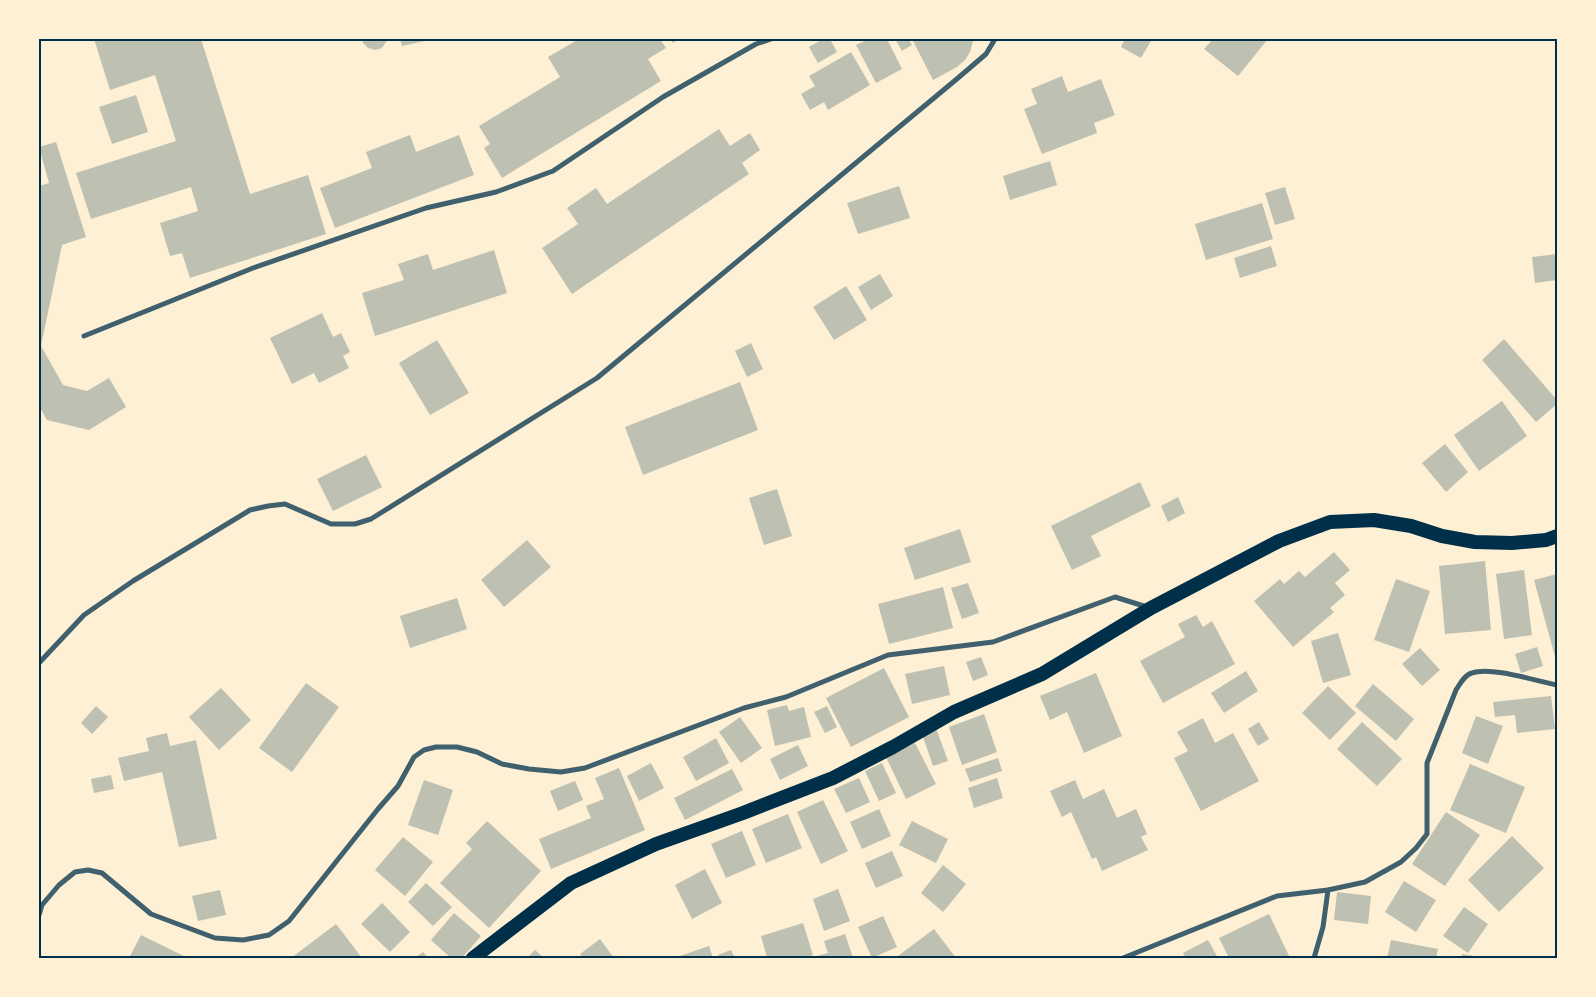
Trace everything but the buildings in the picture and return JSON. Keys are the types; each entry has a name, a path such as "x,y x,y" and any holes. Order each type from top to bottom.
{"highway":[{"path":"473,958 571,883 656,844 744,813 833,778 893,747 954,712 1042,674 1151,608 1279,541 1330,522 1374,520 1410,526 1442,536 1475,542 1512,544 1546,540 1557,536"}],"street":[{"path":"84,336 253,268 426,208 496,192 553,171 663,97 756,44 771,39"},
{"path":"39,663 84,615 133,581 250,510 285,504 331,524 355,524 371,519 597,378 958,78 986,54 995,39"},
{"path":"39,915 42,905 58,885 75,872 88,870 102,873 151,914 215,938 243,940 269,935 289,921 378,808 398,786 414,757 424,750 436,747 457,747 477,752 502,764 529,769 561,772 585,768 744,708 786,697 888,656 993,642 1116,597 1151,608"},
{"path":"1123,958 1277,896 1328,890 1365,882 1382,874 1401,862 1427,834 1427,763 1461,680 1471,673 1490,671 1557,685"},
{"path":"1314,958 1323,927 1328,890"}]}
